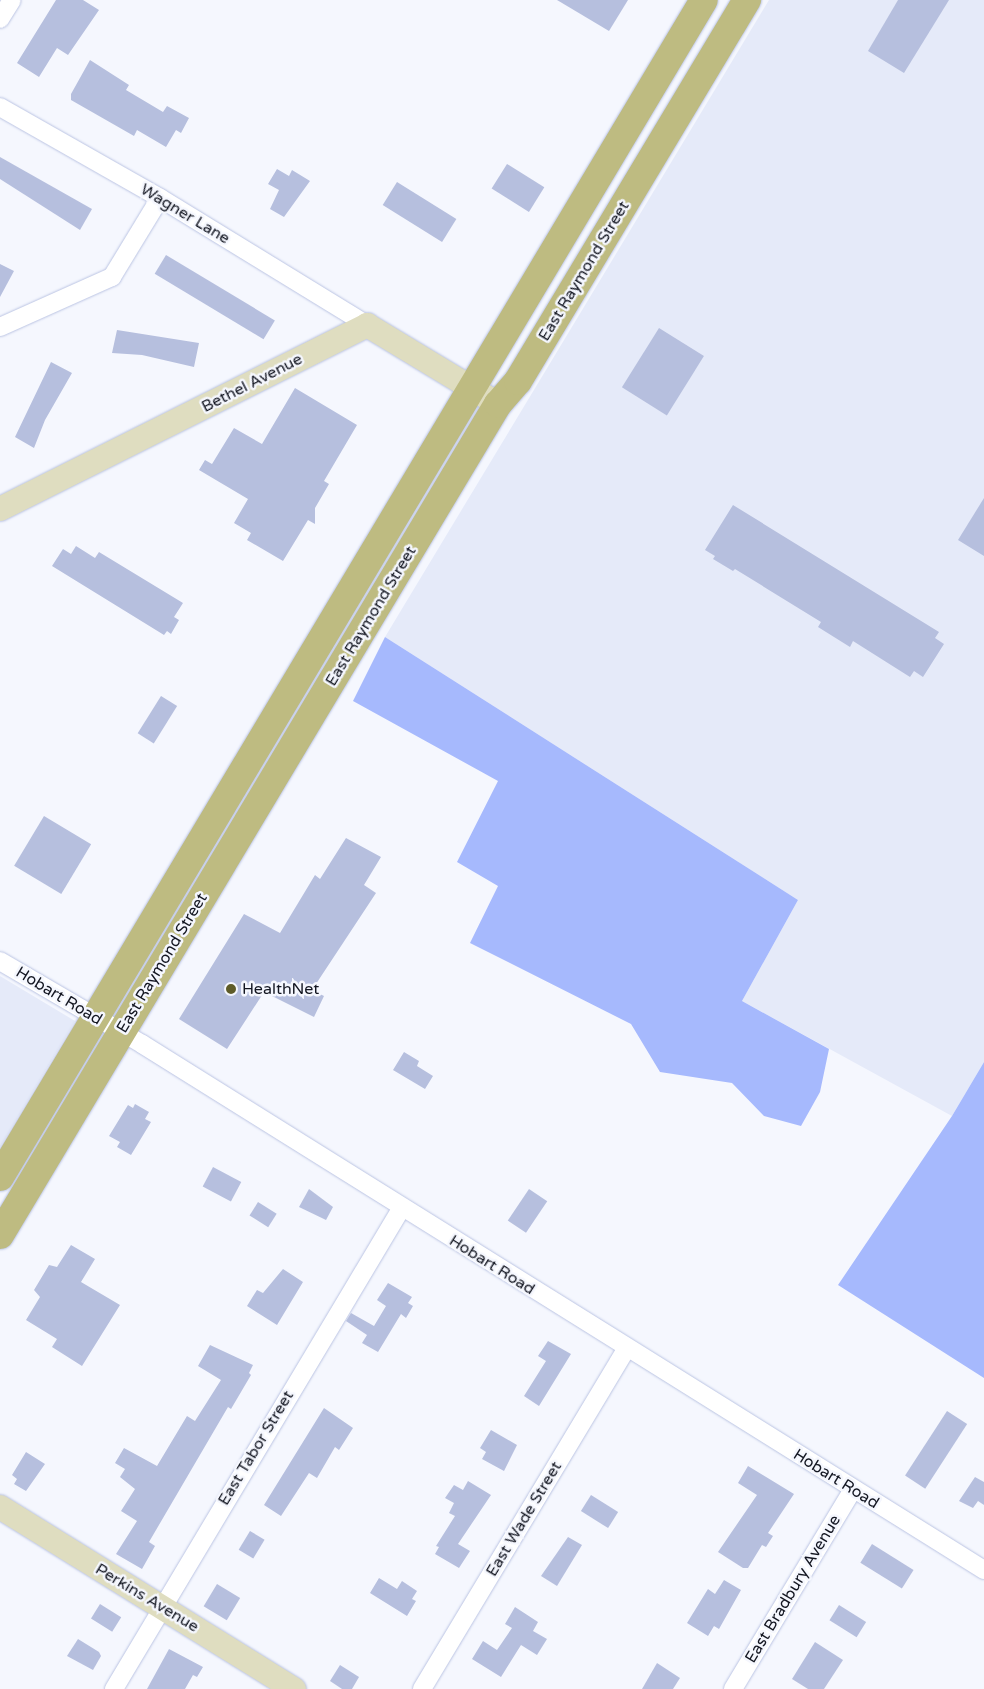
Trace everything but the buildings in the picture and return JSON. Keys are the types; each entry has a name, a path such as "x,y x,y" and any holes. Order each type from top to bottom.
{"main road":[{"name":"East Raymond Street","path":"0,1177 470,388 704,0"},
{"name":"East Raymond Street","path":"0,1235 498,404 518,381 747,0"}],"street":[{"path":"0,19 12,0"},
{"name":"Wagner Lane","path":"0,107 160,198 367,326"},
{"path":"0,327 112,277 160,198"},
{"path":"367,326 498,404"},
{"name":"Bethel Avenue","path":"0,509 367,326"},
{"name":"Hobart Road","path":"0,961 120,1033 984,1570"},
{"name":"East Tabor Street","path":"114,1689 161,1606 401,1209"},
{"name":"East Wade Street","path":"422,1689 626,1349"},
{"name":"East Bradbury Avenue","path":"733,1689 853,1489"},
{"name":"Perkins Avenue","path":"0,1508 161,1606 270,1683 294,1689"}],"shaded area":[{"path":"769,0 984,0 984,1062 952,1116 742,1001 798,900 385,637"},
{"path":"385,637 798,900 742,1001 829,1049 820,1092 801,1126 764,1116 732,1083 660,1072 631,1024 470,943 498,886 457,862 498,781 353,701"},
{"path":"0,976 75,1021 0,1147"},
{"path":"984,1062 984,1378 838,1285 952,1116"}],"place":[{"name":"HealthNet","path":"231,989"}]}
